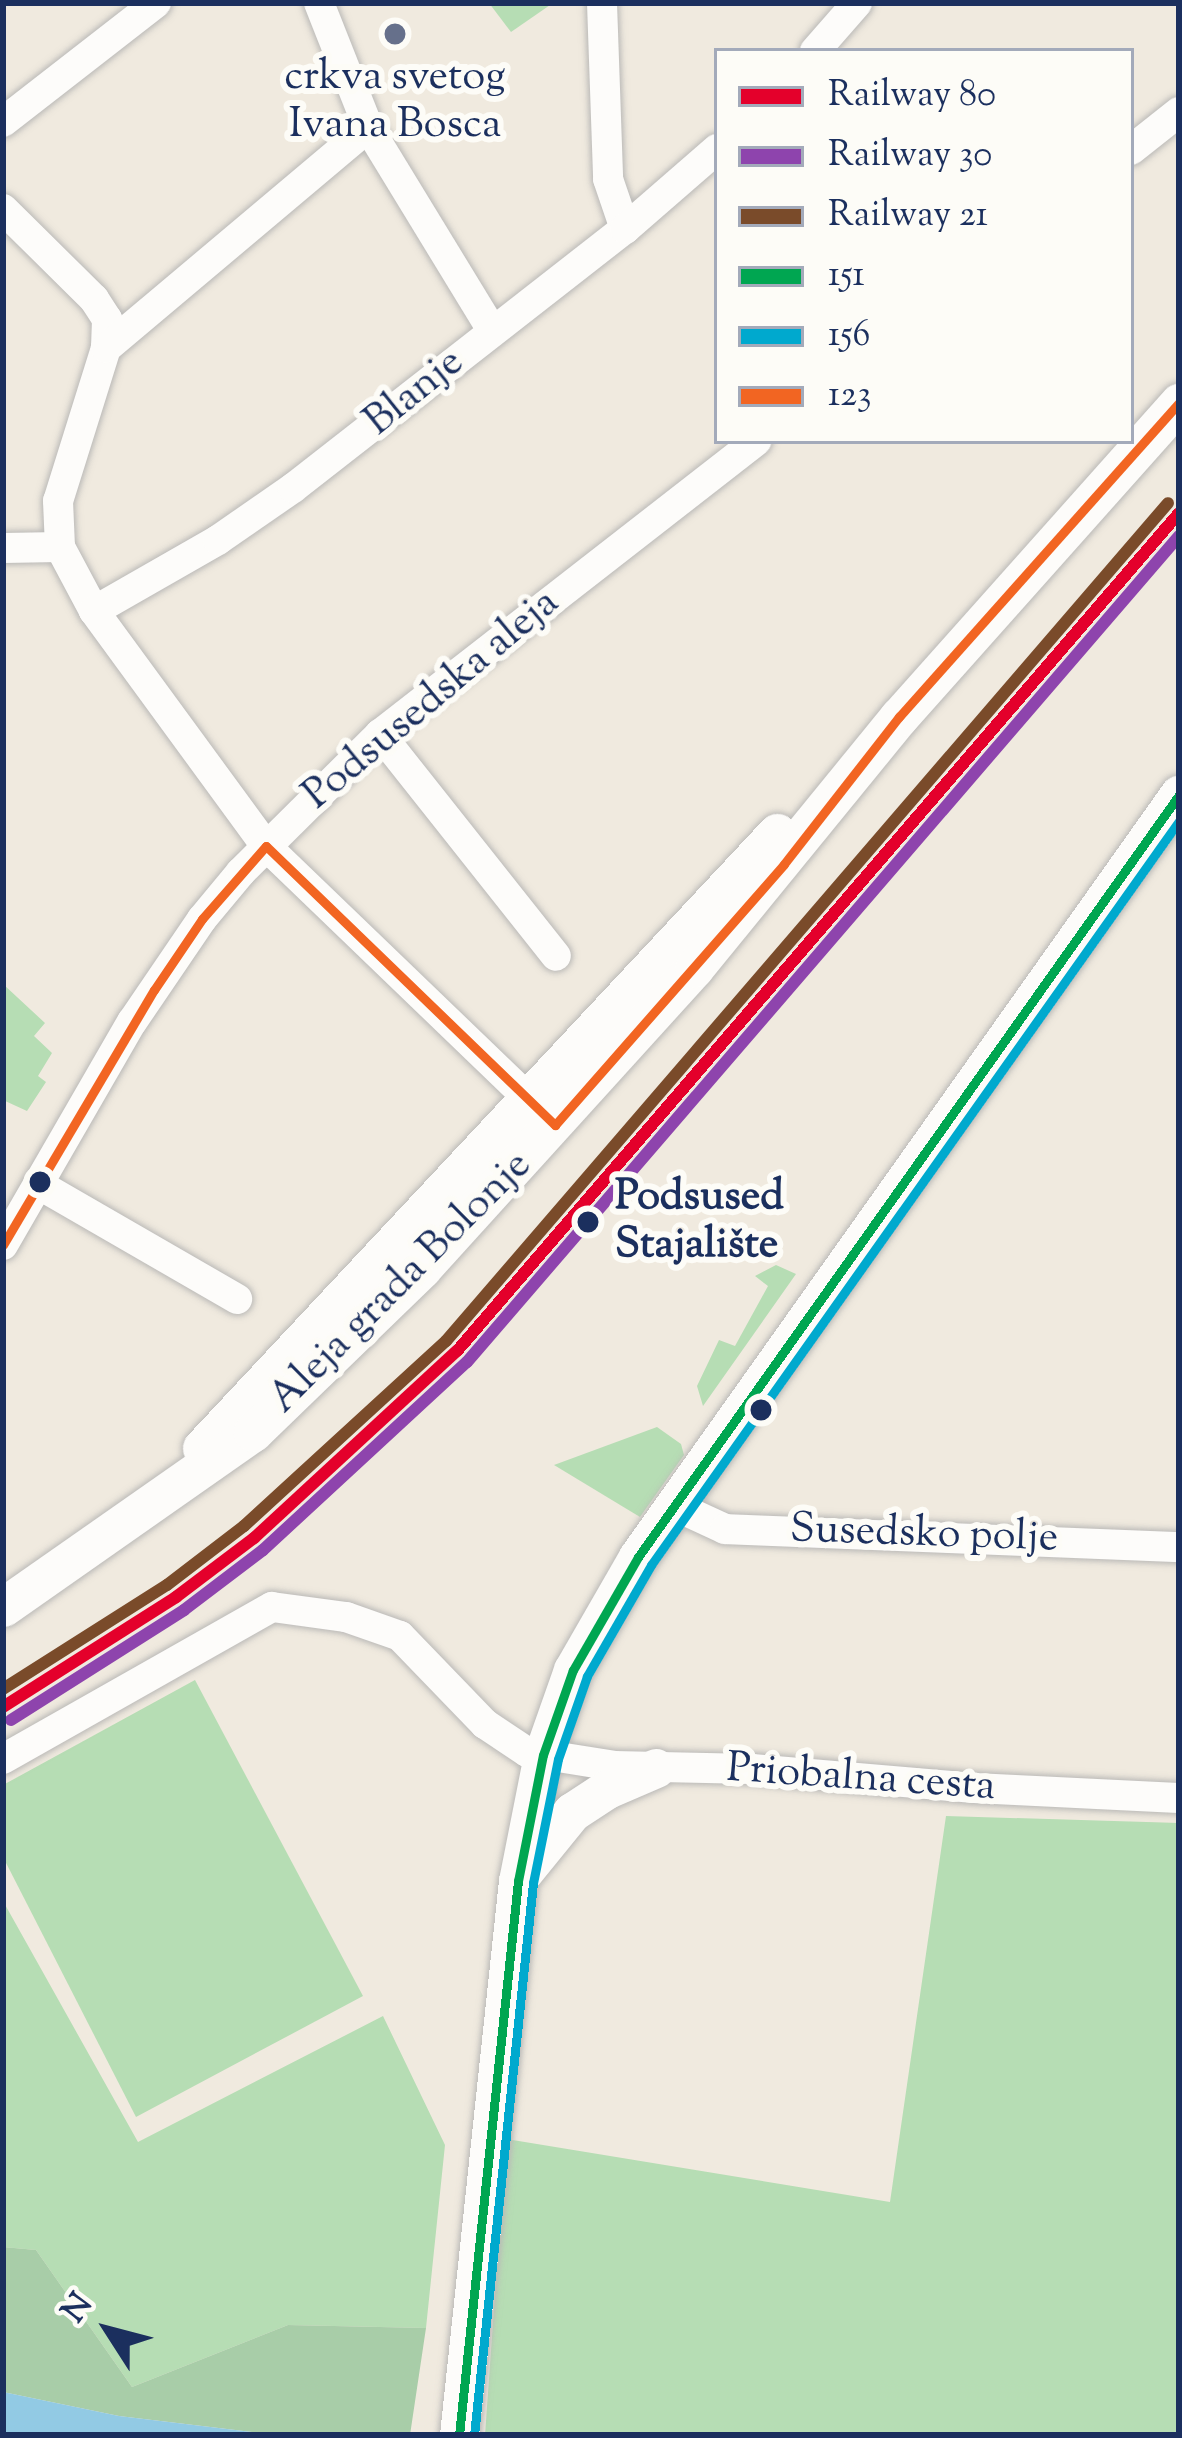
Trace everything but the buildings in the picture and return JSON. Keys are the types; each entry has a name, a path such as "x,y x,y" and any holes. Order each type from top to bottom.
{"main road":[{"name":"Aleja grada Bolonje","path":"3,1607 292,1398 555,1125 784,864 899,717 1179,403"},
{"name":"Aleja grada Bolonje","path":"160,1497 526,1098 804,805 899,717"},
{"path":"459,2435 506,1974 535,1753 586,1641 675,1506 1179,796"},
{"path":"518,1880 544,1839 572,1813 607,1789 656,1768"}],"street":[{"path":"3,122 156,3"},
{"path":"319,3 368,127 493,330"},
{"path":"602,3 608,179 625,229"},
{"path":"818,48 857,3"},
{"path":"1134,148 1179,112"},
{"path":"106,348 368,127"},
{"name":"Blanje","path":"94,611 218,540 292,488 625,229 714,152"},
{"path":"3,209 94,299 107,319 106,348 58,501 60,547 94,611 266,846 555,1125"},
{"name":"Podsusedska aleja","path":"3,1245 185,942 266,846 380,734 752,444"},
{"path":"3,548 60,547"},
{"path":"380,734 556,956"},
{"path":"38,1184 237,1299"},
{"name":"Susedsko polje","path":"675,1506 724,1528 1179,1547"},
{"path":"3,1759 272,1607 346,1617 400,1636 485,1724 535,1753"},
{"name":"Priobalna cesta","path":"535,1753 656,1768 752,1769 974,1788 1179,1798"}],"green space":[{"path":"489,3 553,3 511,32"},
{"path":"3,984 45,1023 34,1036 52,1053 38,1076 46,1082 27,1111 3,1100"},
{"path":"776,1265 796,1274 703,1406 697,1386 719,1340 735,1346 768,1286 755,1276"},
{"path":"657,1427 681,1444 684,1455 640,1517 554,1465"},
{"path":"195,1680 363,1996 136,2117 3,1857 3,1785"},
{"path":"946,1816 1179,1823 1179,2435 485,2435 506,2139 890,2202"},
{"path":"3,1901 138,2142 383,2016 445,2145 426,2328 288,2325 132,2387 36,2250 3,2247"},
{"path":"3,2247 36,2250 132,2387 288,2325 426,2328 410,2435 277,2435 119,2416 3,2392"}],"water":[{"path":"3,2392 119,2416 277,2435 3,2435"}],"rail line":[{"name":"21","path":"3,1689 167,1585 244,1526 446,1341 1168,503"},
{"name":"80","path":"3,1707 176,1597 254,1538 457,1351 1179,513"},
{"name":"30","path":"11,1720 184,1610 263,1550 467,1362 1179,536"}],"transit line":[{"name":"123","path":"266,846 555,1125 784,864 899,717 1179,403"},
{"name":"151","path":"459,2435 518,1881 543,1755 573,1670 638,1557 1179,795"},
{"name":"156","path":"474,2435 533,1883 558,1759 587,1676 651,1565 1179,821"},
{"name":"123","path":"3,1245 154,990 202,919 266,846"}],"place":[{"name":"crkva svetog Ivana Bosca","path":"395,34"},
{"name":"Podsused Stajalište","path":"588,1222"}]}
